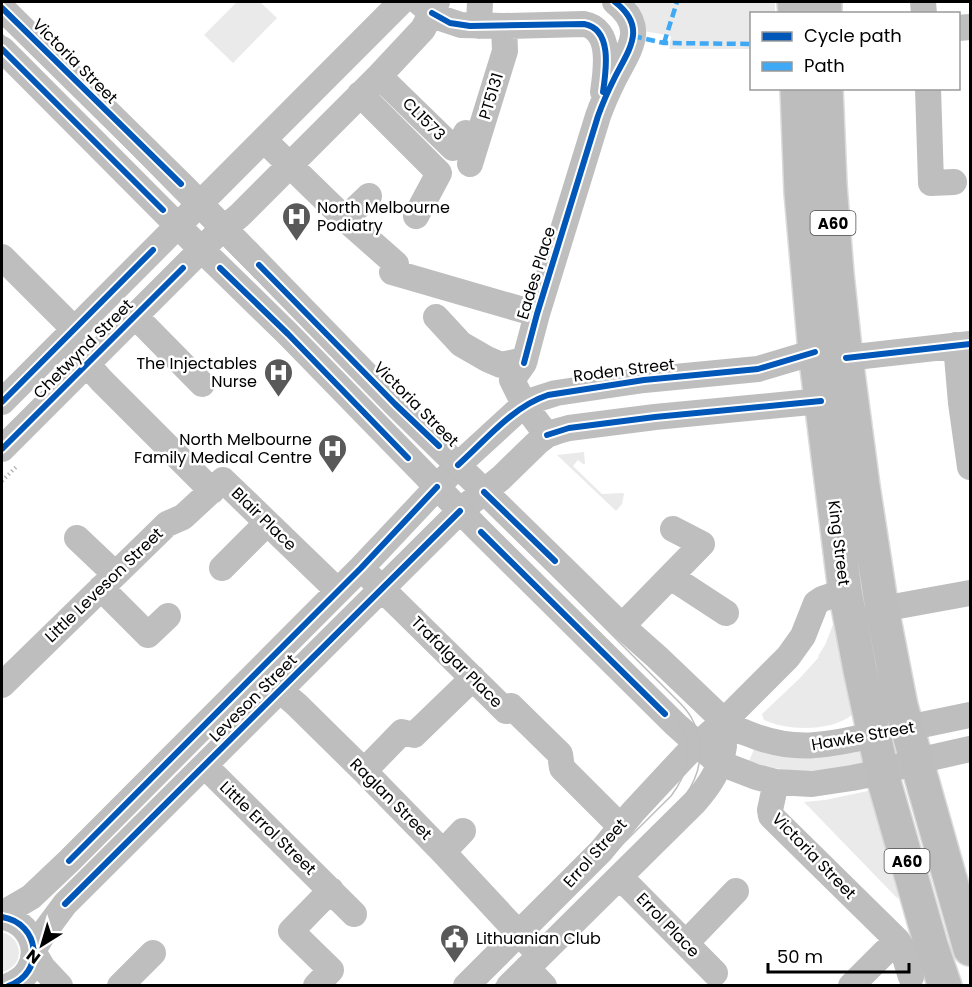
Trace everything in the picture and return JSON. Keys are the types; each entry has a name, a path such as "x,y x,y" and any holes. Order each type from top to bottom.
{"highway":[{"name":"King Street","path":"797,90 801,192 830,355 863,486 882,609 899,697 970,949"},
{"name":"King Street","path":"826,90 837,274 830,355"},
{"path":"821,401 830,355"},
{"name":"King Street","path":"821,401 845,591 860,670 882,772 931,945 945,986"},
{"name":"Hawke Street","path":"874,735 907,728"}],"street":[{"name":"Chetwynd Street","path":"2,402 401,2"},
{"path":"429,5 454,24 479,14 504,26 584,24 593,27 613,2"},
{"name":"Eades Place","path":"549,434 535,401 512,380 525,362 537,314 598,116 608,90 626,58 633,36 633,26 629,15 613,2"},
{"name":"Chetwynd Street","path":"2,449 160,290 240,215 379,76 418,34 429,5"},
{"name":"Victoria Street","path":"2,8 224,228 394,404 724,722"},
{"name":"PT5131","path":"470,164 505,51 504,26"},
{"name":"Eades Place","path":"593,27 603,39 605,50 604,84 598,116"},
{"path":"2,49 288,334 460,511 697,744 721,762 746,774 776,782"},
{"name":"CL1573","path":"379,76 453,148 459,146 466,133"},
{"path":"928,90 931,183 954,182"},
{"path":"360,94 439,173 416,216"},
{"path":"264,140 345,219 396,264 392,272 537,314"},
{"path":"345,219 369,196"},
{"name":"Blair Place","path":"2,257 69,335 102,381 212,491 223,480 338,591"},
{"path":"137,267 160,290"},
{"path":"135,316 202,384"},
{"path":"436,318 461,344 487,359 501,365 525,362"},
{"path":"963,345 961,403 970,466"},
{"name":"Roden Street","path":"437,487 500,426 535,401 566,391 644,380 758,369 830,355 963,345"},
{"path":"758,369 762,406"},
{"path":"460,511 501,478 549,434 569,428 655,417 821,401"},
{"name":"Leveson Street","path":"2,915 31,897 69,861 361,568 437,487"},
{"name":"Little Leveson Street","path":"2,685 166,524 183,517 212,491"},
{"name":"Leveson Street","path":"8,986 18,982 28,972 34,951 45,931 65,904 460,511"},
{"path":"222,568 267,523"},
{"path":"622,626 702,544 673,529"},
{"path":"77,538 148,635 168,616"},
{"name":"Trafalgar Place","path":"361,568 506,711 511,706 560,754 562,768 620,826"},
{"path":"671,577 726,613"},
{"name":"Errol Street","path":"466,986 601,851 620,826 697,744 724,722 796,648 816,603 822,598 845,591"},
{"path":"882,609 970,593"},
{"name":"Raglan Street","path":"258,670 297,705 363,771 519,933 537,969"},
{"path":"363,771 402,732 414,735 473,678"},
{"name":"Hawke Street","path":"907,728 970,715"},
{"name":"Errol Street","path":"509,986 537,969 621,877 695,802 712,780 721,762 725,740 724,722"},
{"name":"Hawke Street","path":"724,722 764,740 799,746 827,745 874,735"},
{"name":"Hawke Street","path":"776,782 824,783 882,772 916,761 970,749"},
{"name":"Little Errol Street","path":"205,766 354,914"},
{"name":"Victoria Street","path":"776,782 770,810 773,818 897,939 911,977"},
{"path":"137,792 157,812"},
{"path":"443,852 464,831"},
{"name":"Errol Place","path":"621,877 715,973"},
{"path":"316,986 331,970 291,931 331,890"},
{"path":"686,943 736,891"},
{"path":"2,915 24,928 31,938 34,951 43,968 60,986"},
{"path":"851,986 897,939"},
{"path":"120,986 153,953"}],"shaded area":[{"path":"237,2 260,2 277,18 233,63 204,35"},
{"path":"635,2 775,2 775,12 750,12 750,49 669,49 671,36 644,31"},
{"path":"584,452 585,464 578,460 573,466 602,494 624,494 622,504 616,511 557,455"},
{"path":"836,622 843,671 853,714 833,724 809,728 785,726 764,720 762,714 819,657"},
{"path":"755,747 860,747 863,763 834,769 806,771 778,769 749,761"},
{"path":"868,791 874,794 899,894 898,899 804,802"},
{"path":"2,932 15,940 19,952 15,964 2,972"}],"tram line":[{"path":"2,21 680,703 691,717 699,737 700,757 695,777 685,796 494,986"},
{"path":"2,34 168,204 657,693 683,729 688,755 686,768 671,796 480,986"}],"marked path":[{"path":"664,43 677,2"},
{"path":"633,36 664,43 750,44"}],"cycle path":[{"path":"524,363 598,116 633,38 631,20 615,2"},
{"path":"2,8 181,184"},
{"path":"432,13 450,23 470,26 584,24 593,27 600,34 606,52 603,92"},
{"path":"2,49 163,210"},
{"path":"2,402 153,250"},
{"path":"259,265 439,446"},
{"path":"2,449 183,268"},
{"path":"220,268 288,334 408,458"},
{"path":"846,358 970,344"},
{"path":"458,465 511,416 535,400 548,395 644,380 758,369 815,352"},
{"path":"547,435 569,428 655,417 821,401"},
{"path":"69,861 361,568 437,487"},
{"path":"484,492 555,561"},
{"path":"65,904 460,511"},
{"path":"481,532 665,714"},
{"path":"2,917 15,921 24,928 31,938 34,949 33,960 28,971 20,980 8,986"}],"place":[{"name":"North Melbourne Podiatry","path":"296,242"},
{"name":"The Injectables Nurse","path":"278,398"},
{"name":"North Melbourne Family Medical Centre","path":"333,474"},
{"name":"Lithuanian Club","path":"455,964"}]}
